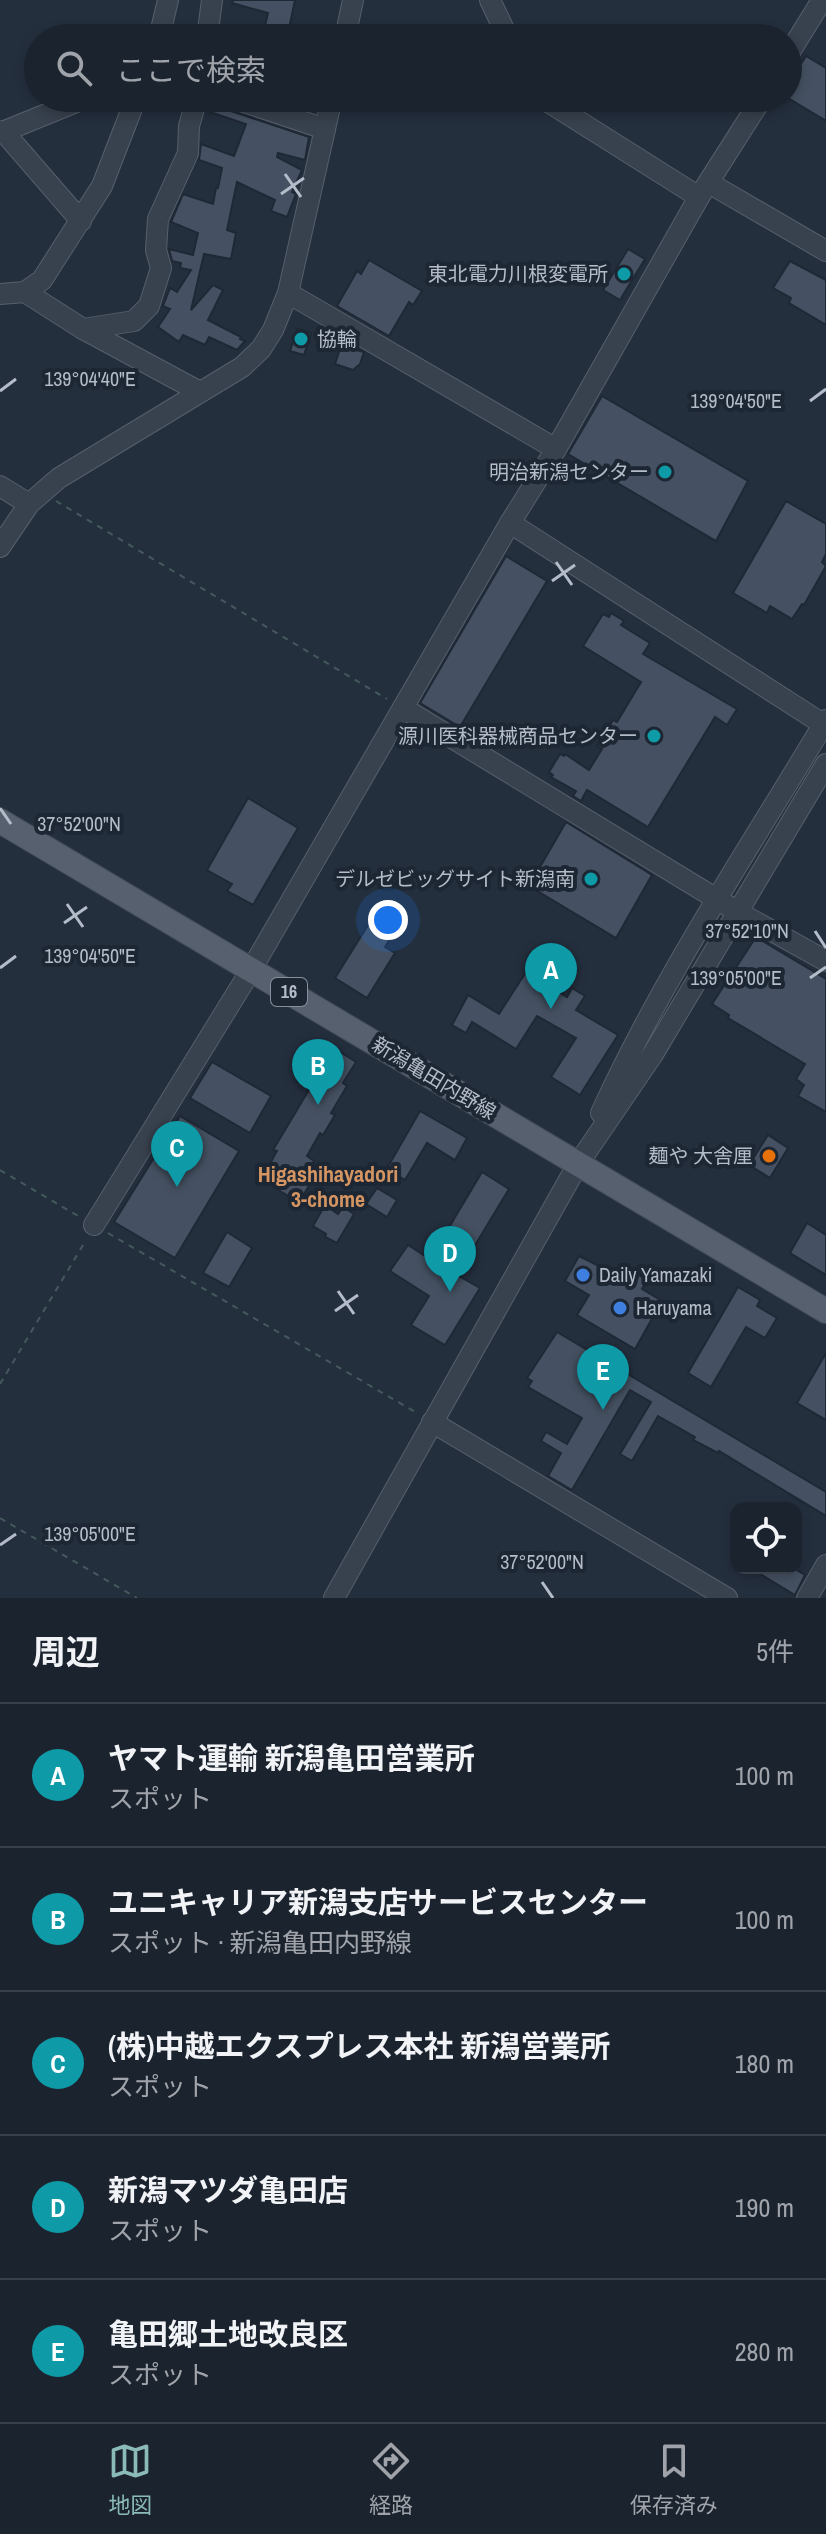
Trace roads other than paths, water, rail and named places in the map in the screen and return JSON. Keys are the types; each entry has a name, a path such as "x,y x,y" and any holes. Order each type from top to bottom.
{"main road":[{"name":"新潟亀田内野線","path":"0,821 826,1311"}],"street":[{"path":"162,24 168,0"},
{"path":"209,24 212,0"},
{"path":"348,24 353,0"},
{"path":"490,0 501,24"},
{"path":"802,32 822,0"},
{"path":"51,112 2,132 81,221"},
{"path":"0,294 25,292 42,280 102,186 131,112"},
{"path":"83,329 134,321 149,306 161,268 156,250 158,219 188,153 193,112"},
{"path":"274,112 325,129"},
{"path":"0,547 35,498 69,471 242,367 261,349 273,330 288,293 329,112"},
{"path":"567,112 704,190 826,251"},
{"path":"94,1225 251,970 704,190 753,112"},
{"path":"25,292 83,329 200,392"},
{"path":"288,293 556,449"},
{"path":"0,486 35,498"},
{"path":"510,523 825,723 716,899 633,1044 578,1164"},
{"path":"403,708 716,899 826,961"},
{"path":"334,1598 578,1164 653,1054 826,764"},
{"path":"432,1422 727,1598"},
{"path":"807,1598 826,1565"}],"place":[{"name":"東北電力川根変電所","path":"624,274"},
{"name":"協輪","path":"301,339"},
{"name":"明治新潟センター","path":"665,472"},
{"name":"源川医科器械商品センター","path":"654,736"},
{"name":"デルゼビッグサイト新潟南","path":"591,879"},
{"name":"ヤマト運輸 新潟亀田営業所","path":"551,1009"},
{"name":"ユニキャリア新潟支店サービスセンター","path":"318,1105"},
{"name":"麺や 大舎厘","path":"769,1156"},
{"name":"(株)中越エクスプレス本社 新潟営業所","path":"177,1187"},
{"name":"Daily Yamazaki","path":"583,1275"},
{"name":"新潟マツダ亀田店","path":"450,1292"},
{"name":"Haruyama","path":"620,1308"},
{"name":"亀田郷土地改良区","path":"603,1410"}],"district":[{"name":"Higashihayadori 3-chome","path":"328,1186"}]}
